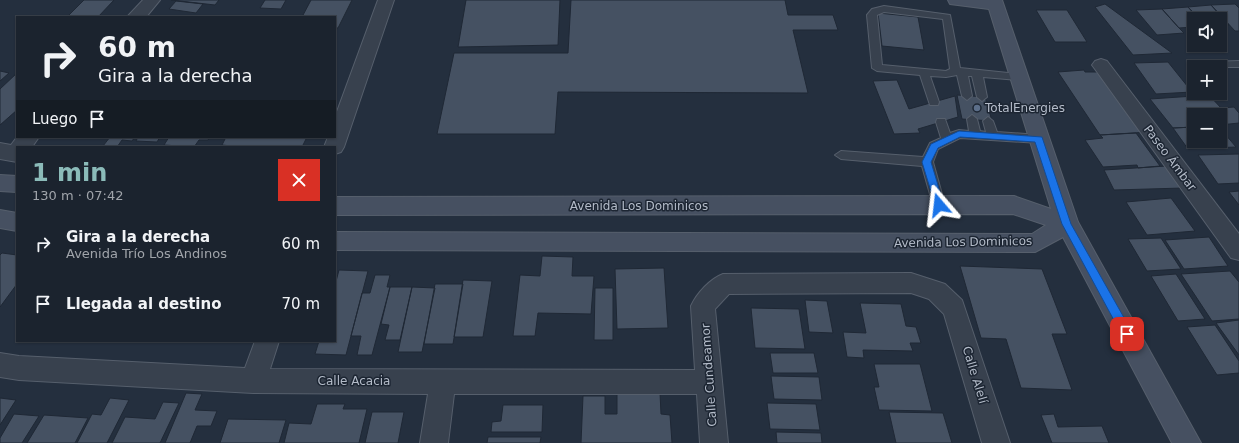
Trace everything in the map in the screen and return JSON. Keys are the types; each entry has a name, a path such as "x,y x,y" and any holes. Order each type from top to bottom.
{"street":[{"path":"137,16 152,0"},
{"path":"334,146 386,0"},
{"path":"956,0 995,3 1067,224 1187,443"},
{"name":"Paseo Ámbar","path":"1101,65 1239,251"},
{"path":"18,146 27,138"},
{"path":"0,183 16,184"},
{"name":"Avenida Los Dominicos","path":"336,206 1014,205 1067,224"},
{"path":"0,219 16,222"},
{"name":"Avenida Los Dominicos","path":"336,241 1034,243 1067,224"},
{"name":"Calle Alelí","path":"703,306 723,284 911,282 937,291 954,308 996,443"},
{"name":"Calle Cundeamor","path":"703,306 714,443"},
{"path":"253,381 266,342"},
{"name":"Calle Acacia","path":"0,365 19,368 253,381 709,382"},
{"path":"434,443 443,382"}],"lane":[{"path":"967,96 958,71 947,17 896,9 875,11 872,15 877,68 946,74 958,71 1018,77"},
{"path":"1227,64 1239,64"},
{"path":"924,72 934,102"},
{"path":"977,74 982,97"},
{"path":"972,120 975,135"},
{"path":"988,121 992,135"},
{"path":"941,122 947,139"},
{"path":"939,205 927,162 934,146 959,134 1039,139"},
{"path":"841,155 927,162"}],"building":[{"path":"84,0 114,0 99,16 68,16"},
{"path":"171,0 219,0 215,5"},
{"path":"265,0 286,0 281,9 260,8"},
{"path":"311,0 352,0 338,28 336,28 336,16 303,16"},
{"path":"466,0 560,0 558,45 458,47"},
{"path":"571,0 785,0 788,15 833,15 838,30 793,30 808,93 558,92 555,134 437,134 454,53 568,53"},
{"path":"176,1 203,4 196,13 169,9"},
{"path":"1105,4 1172,53 1133,55 1095,7"},
{"path":"1235,4 1239,8 1239,31 1235,31 1227,22 1227,12 1217,12 1211,5"},
{"path":"1211,5 1217,12 1193,12 1188,7"},
{"path":"1188,7 1193,12 1187,12 1187,27 1179,28 1162,9"},
{"path":"1162,9 1184,33 1157,35 1136,10"},
{"path":"1036,10 1067,10 1087,42 1055,42"},
{"path":"878,13 918,17 924,50 882,46"},
{"path":"1168,62 1187,86 1187,92 1156,94 1134,63"},
{"path":"1084,70 1085,72 1096,72 1110,79 1149,132 1100,135 1058,72"},
{"path":"0,71 9,73 0,81"},
{"path":"16,74 16,111 0,125 0,89"},
{"path":"897,80 909,109 955,96 958,117 918,129 920,133 894,134 873,81"},
{"path":"957,95 985,97 992,121 962,119"},
{"path":"1187,96 1187,100 1214,100 1221,108 1187,108 1187,127 1173,128 1150,99"},
{"path":"1234,107 1239,113 1239,123 1227,124 1227,108 1221,108"},
{"path":"1187,127 1187,148 1173,128"},
{"path":"1136,133 1160,166 1138,168 1137,165 1103,167 1085,140 1103,138 1100,135"},
{"path":"1227,136 1236,147 1227,147"},
{"path":"109,138 134,138 132,141 122,140 118,146 103,146"},
{"path":"138,138 159,138 157,142 136,141"},
{"path":"168,138 209,138 208,140 199,140 195,146 164,145"},
{"path":"226,138 306,138 302,146 222,145"},
{"path":"1187,148 1212,148 1188,149"},
{"path":"1239,154 1239,183 1218,184 1198,155"},
{"path":"1167,166 1183,188 1114,190 1104,170"},
{"path":"1239,191 1239,205 1229,192"},
{"path":"1171,198 1195,231 1147,235 1126,202"},
{"path":"1209,237 1228,266 1184,269 1165,240"},
{"path":"1161,238 1181,269 1147,271 1128,239"},
{"path":"2,253 16,255 16,285 0,307 0,255"},
{"path":"542,256 573,257 572,276 594,276 591,314 538,313 535,336 513,336 520,275 540,276"},
{"path":"960,266 1042,269 1067,334 1052,334 1072,390 1021,388 1006,339 981,338"},
{"path":"664,268 668,328 617,329 615,269"},
{"path":"339,270 368,271 346,355 315,354 319,342 336,342 336,281"},
{"path":"1230,271 1239,282 1239,319 1212,321 1181,274"},
{"path":"1176,274 1205,319 1178,321 1151,276"},
{"path":"375,275 390,275 387,287 390,287 372,355 357,355 361,336 351,336 362,293 370,293"},
{"path":"463,280 492,281 483,337 454,337"},
{"path":"435,284 463,284 453,344 424,344"},
{"path":"390,287 412,287 400,340 385,340 389,325 381,324"},
{"path":"412,287 435,288 422,352 398,352"},
{"path":"595,288 613,288 613,340 594,340"},
{"path":"805,300 827,301 833,333 809,332"},
{"path":"860,303 901,304 906,326 916,327 921,343 910,343 913,351 863,350 864,358 847,357 843,332 866,333"},
{"path":"751,308 799,309 805,349 755,348"},
{"path":"1239,320 1239,355 1216,323"},
{"path":"1215,325 1239,361 1239,373 1217,375 1187,327"},
{"path":"770,353 814,353 818,373 773,373"},
{"path":"874,364 920,364 932,411 879,410 874,387 879,387"},
{"path":"771,376 819,377 822,400 774,399"},
{"path":"186,393 202,394 195,410 217,411 211,426 197,426 190,443 165,443"},
{"path":"660,393 661,414 670,415 672,443 581,443 583,396 605,396 605,414 617,414 617,394"},
{"path":"0,398 16,400 0,425"},
{"path":"110,398 129,400 107,443 77,443 92,414 101,415"},
{"path":"163,402 179,403 160,443 112,443 125,417 155,419"},
{"path":"767,403 816,404 820,430 770,429"},
{"path":"317,404 345,404 343,409 367,409 359,443 284,443 289,423 311,424"},
{"path":"503,405 543,405 542,432 491,432 492,422 501,421"},
{"path":"372,412 404,412 398,443 365,443"},
{"path":"889,412 943,413 952,443 896,443"},
{"path":"14,414 39,416 22,443 0,443 0,438"},
{"path":"1054,414 1058,427 1102,426 1109,443 1052,443 1041,415"},
{"path":"44,415 88,418 75,443 27,443"},
{"path":"228,419 286,420 279,443 220,443"},
{"path":"776,432 821,433 822,443 777,443"},
{"path":"488,437 541,437 540,443 487,443"}],"place":[{"name":"TotalEnergies","path":"977,108"}],"route":[{"path":"939,205 927,162 934,146 959,134 1039,139 1067,224 1127,334"}]}
